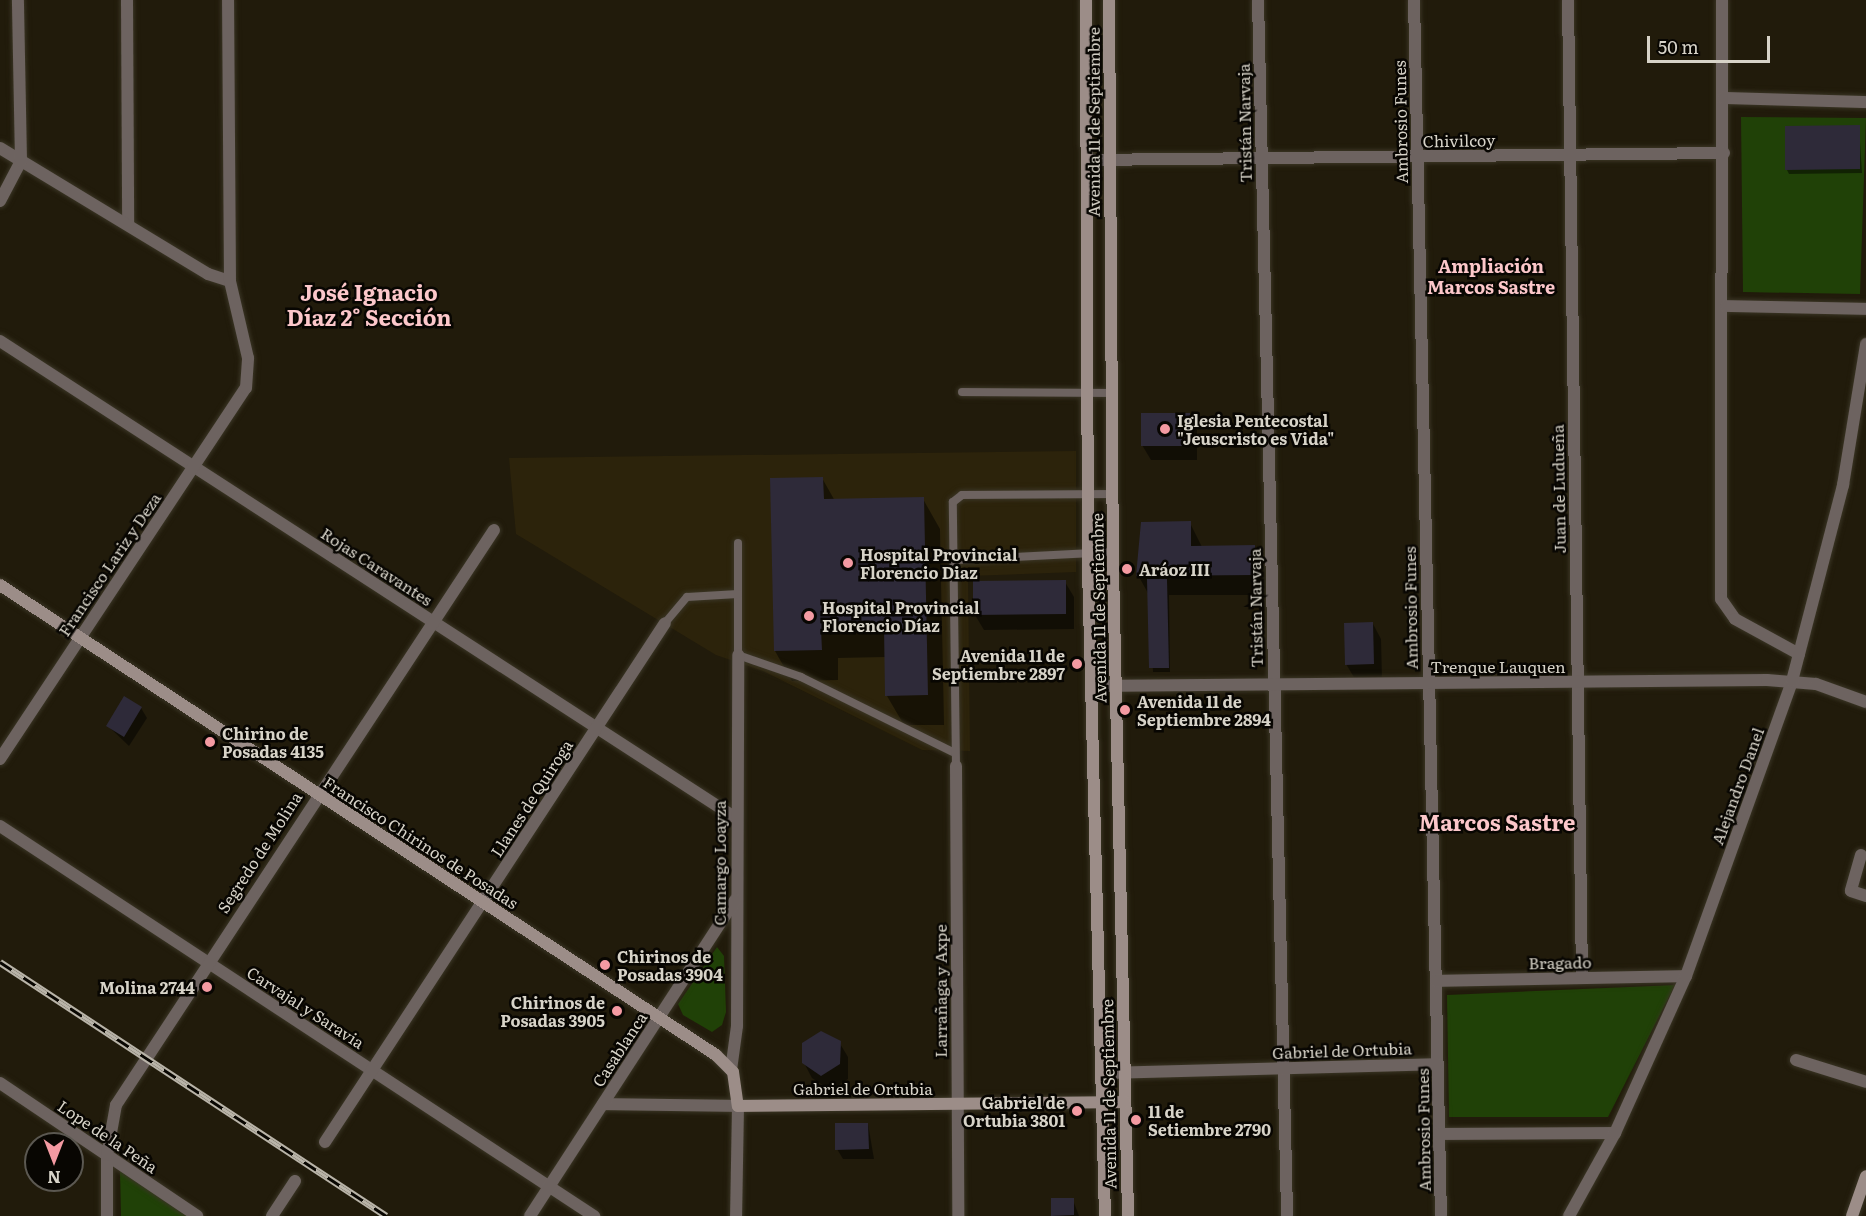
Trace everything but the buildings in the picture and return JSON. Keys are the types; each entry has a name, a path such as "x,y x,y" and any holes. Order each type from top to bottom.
{"main road":[{"name":"Avenida 11 de Septiembre","path":"1086,0 1088,553 1104,1103 1105,1216"},
{"name":"Avenida 11 de Septiembre","path":"1109,0 1113,552 1128,1216"},
{"name":"Francisco Chirinos de Posadas","path":"0,585 659,1018 731,1070"},
{"path":"731,1070 738,1106"},
{"name":"Gabriel de Ortubia","path":"738,1106 1125,1102"},
{"path":"1852,1216 1866,1176"}],"street":[{"path":"0,201 21,161 18,0"},
{"path":"127,0 128,225"},
{"path":"0,148 208,274 230,281 228,0"},
{"name":"Tristán Narvaja","path":"1258,0 1287,1216"},
{"name":"Ambrosio Funes","path":"1414,0 1441,1216"},
{"name":"Juan de Ludueña","path":"1568,0 1582,978"},
{"path":"1722,0 1725,306 1721,599 1735,619 1799,654"},
{"path":"1723,98 1866,102"},
{"name":"Chivilcoy","path":"1087,160 1724,153"},
{"name":"Francisco Lariz y Deza","path":"0,759 246,388 248,358 230,281"},
{"path":"1725,306 1866,309"},
{"name":"Rojas Caravantes","path":"0,341 736,818"},
{"name":"Alejandro Danel","path":"1569,1216 1615,1133 1686,975 1792,681 1861,415 1866,344"},
{"name":"Segredo de Molina","path":"107,1155 116,1105 316,793 494,530"},
{"name":"Llanes de Quiroga","path":"324,1142 665,623"},
{"name":"Camargo Loayza","path":"731,1070 737,1035 735,900 738,655"},
{"name":"Trenque Lauquen","path":"1091,686 1792,681 1866,702"},
{"name":"Larrañaga y Axpe","path":"956,766 958,1216"},
{"name":"Carvajal y Saravia","path":"0,826 594,1216"},
{"path":"1861,855 1851,891 1866,896"},
{"name":"Casablanca","path":"530,1216 735,900"},
{"name":"Bragado","path":"1436,981 1686,975"},
{"path":"1796,1060 1866,1082"},
{"name":"Gabriel de Ortubia","path":"1103,1073 1438,1064"},
{"name":"Lope de la Peña","path":"0,1083 197,1216"},
{"name":"Gabriel de Ortubia","path":"603,1104 738,1106"},
{"path":"736,1216 738,1106"},
{"path":"1439,1134 1615,1133"},
{"path":"107,1155 107,1216"},
{"path":"272,1216 295,1181"}],"lane":[{"path":"962,392 1112,393"},
{"path":"956,766 953,752 956,497 1113,494"},
{"path":"738,543 738,655 801,677 953,752"},
{"path":"955,560 1113,552"},
{"path":"665,623 687,597 738,594"}],"shaded area":[{"name":"Hospital Provincial Florencio Díaz","path":"1076,451 1076,572 968,576 970,751 922,750 763,671 716,655 516,534 509,458"}],"green space":[{"path":"1741,117 1866,118 1860,294 1743,292"},
{"path":"717,947 724,956 726,1012 722,1025 712,1032 683,1015 678,1004"},
{"path":"1675,985 1608,1117 1449,1117 1447,995"},
{"path":"120,1171 191,1216 121,1216"}],"railway":[{"path":"0,962 386,1216"}],"place":[{"name":"Iglesia Pentecostal \"Jeuscristo es Vida\"","path":"1165,429"},
{"name":"Hospital Provincial Florencio Diaz","path":"848,563"},
{"name":"Aráoz III","path":"1127,569"},
{"name":"Hospital Provincial Florencio Díaz","path":"809,616"},
{"name":"Avenida 11 de Septiembre 2897","path":"1077,664"},
{"name":"Avenida 11 de Septiembre 2894","path":"1125,710"},
{"name":"Chirino de Posadas 4135","path":"210,742"},
{"name":"Chirinos de Posadas 3904","path":"605,965"},
{"name":"Molina 2744","path":"207,987"},
{"name":"Chirinos de Posadas 3905","path":"617,1011"},
{"name":"Gabriel de Ortubia 3801","path":"1077,1111"},
{"name":"11 de Setiembre 2790","path":"1136,1120"}],"district":[{"name":"Ampliación Marcos Sastre","path":"1491,277"},
{"name":"José Ignacio Díaz 2° Sección","path":"369,304"},
{"name":"Marcos Sastre","path":"1497,822"}]}
